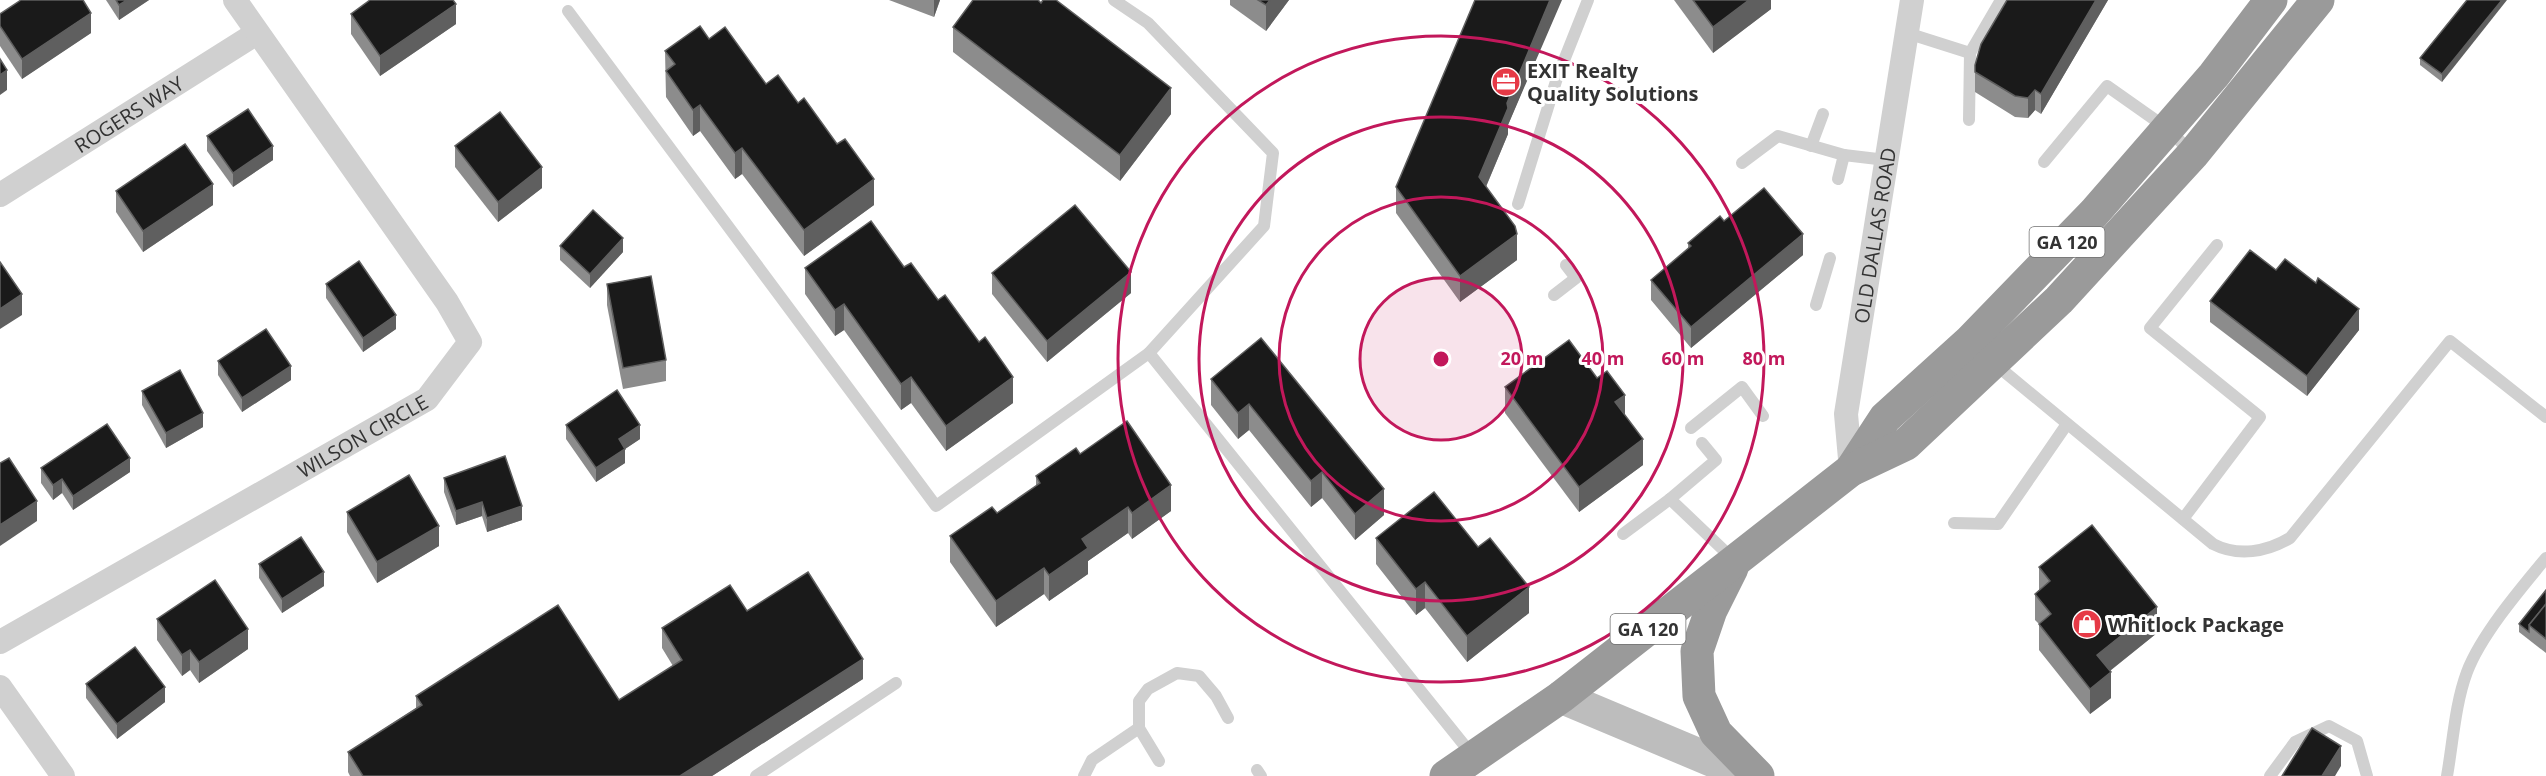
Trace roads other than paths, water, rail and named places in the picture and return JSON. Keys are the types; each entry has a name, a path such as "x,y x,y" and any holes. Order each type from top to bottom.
{"highway":[{"name":"GA 120","path":"1446,776 1561,697 1851,470 1906,444 2094,213 2214,75 2271,0"},
{"name":"GA 120","path":"1982,351 2059,300 2193,154 2318,0"},
{"path":"1735,561 1711,610 1697,651 1699,696 1716,733 1758,776"}],"street":[{"name":"WILSON CIRCLE","path":"0,642 427,399 470,342 447,302 235,0"},
{"name":"OLD DALLAS ROAD","path":"1851,470 1846,414 1912,0"},
{"name":"ROGERS WAY","path":"0,195 257,33"},
{"path":"0,687 63,776"},
{"path":"1561,697 1749,776"}],"lane":[{"path":"568,10 936,506 1149,353 1264,226 1274,153 1148,23 1114,0"},
{"path":"1518,204 1557,78 1588,0"},
{"path":"1969,120 1970,53 2001,0"},
{"path":"1907,33 1970,53"},
{"path":"2044,162 2107,86 2168,129 2193,154"},
{"path":"1811,146 1823,114"},
{"path":"1742,163 1778,136 1844,155 1886,160"},
{"path":"1838,179 1844,155"},
{"path":"2183,519 2260,417 2150,328 2217,245"},
{"path":"1816,305 1830,258"},
{"path":"1554,295 1576,278 1566,265"},
{"path":"1982,351 2213,544 2228,551 2261,550 2278,545 2290,538 2450,341 2546,417"},
{"path":"1149,353 1473,758"},
{"path":"1691,428 1742,387 1763,416"},
{"path":"1954,523 1998,524 2067,424"},
{"path":"1623,534 1670,499 1716,460 1701,443"},
{"path":"1670,499 1735,561"},
{"path":"2447,776 2461,695 2468,670 2480,646 2546,558"},
{"path":"1159,761 1139,728 1139,701 1148,689 1177,673 1199,676 1216,696 1228,718"},
{"path":"756,776 896,683"},
{"path":"2270,776 2295,742 2330,726 2357,741 2367,776"},
{"path":"1084,776 1092,760 1139,728"}],"place":[{"name":"EXIT Realty Quality Solutions","path":"1506,82"},
{"name":"Whitlock Package","path":"2087,624"}]}
